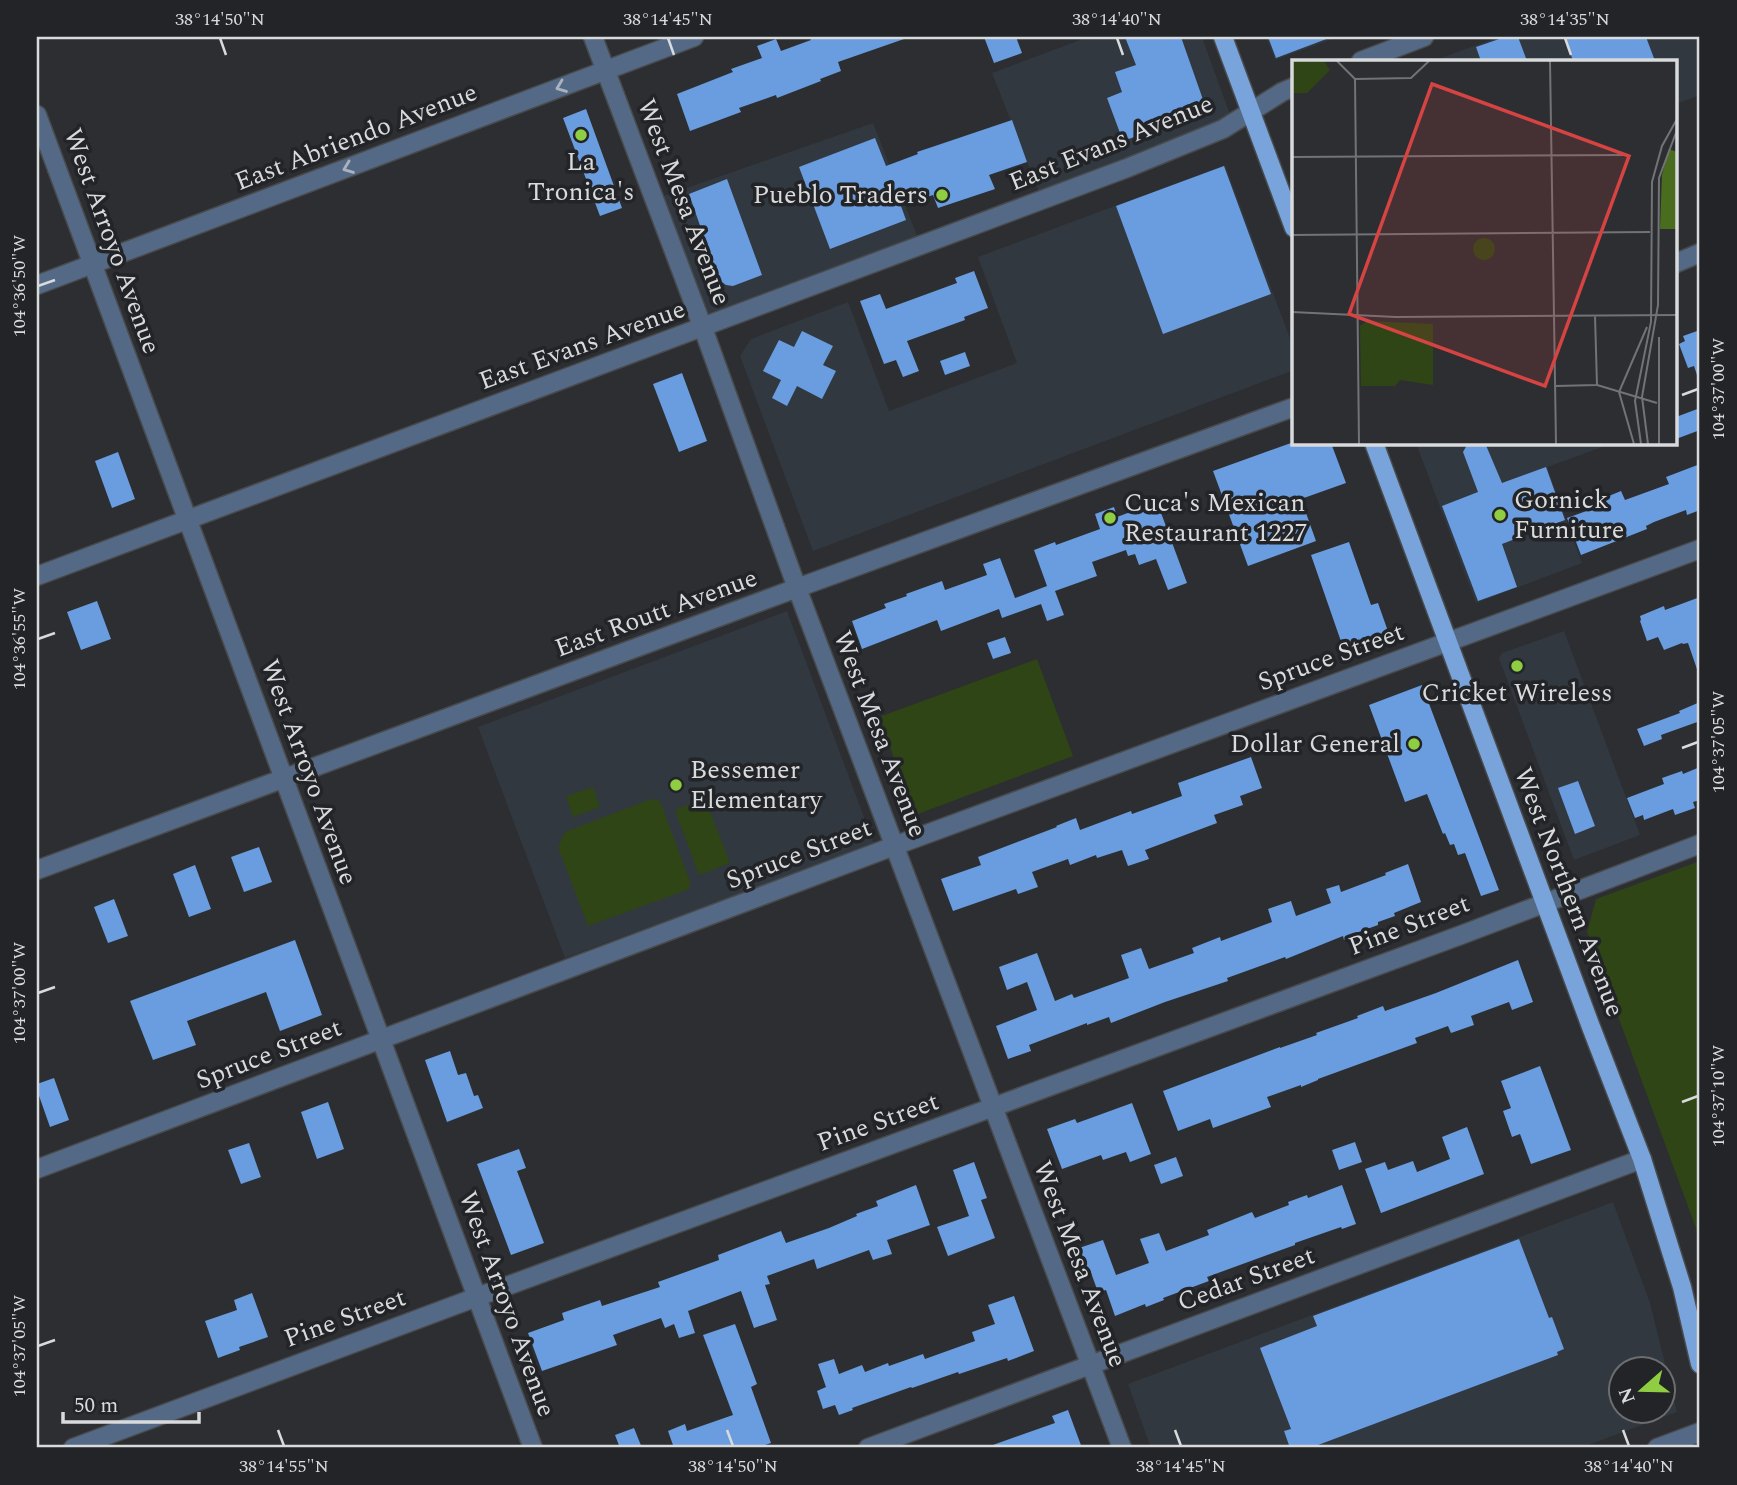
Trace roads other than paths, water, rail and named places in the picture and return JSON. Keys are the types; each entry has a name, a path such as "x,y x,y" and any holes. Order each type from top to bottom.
{"main road":[{"path":"1223,37 1292,223"},
{"name":"West Northern Avenue","path":"1374,444 1642,1159 1682,1287 1700,1364"}],"street":[{"name":"West Mesa Avenue","path":"593,37 703,328 797,588 1122,1448"},
{"name":"East Abriendo Avenue","path":"37,285 694,37"},
{"path":"1364,60 1423,37"},
{"name":"East Evans Avenue","path":"37,576 1127,168 1223,129 1292,88"},
{"name":"West Arroyo Avenue","path":"37,115 533,1448"},
{"path":"1678,261 1700,253"},
{"name":"East Routt Avenue","path":"37,870 1292,408"},
{"name":"Spruce Street","path":"37,1169 894,846 1700,549"},
{"name":"Pine Street","path":"73,1448 1461,935 1700,844"},
{"name":"Cedar Street","path":"868,1448 1642,1159"},
{"path":"1657,1448 1700,1432"}],"place":[{"name":"La Tronica's","path":"581,135"},
{"name":"Pueblo Traders","path":"942,195"},
{"name":"Gornick Furniture","path":"1500,515"},
{"name":"Cuca's Mexican Restaurant 1227","path":"1110,518"},
{"name":"Cricket Wireless","path":"1517,666"},
{"name":"Dollar General","path":"1414,744"},
{"name":"Bessemer Elementary","path":"676,785"}]}
